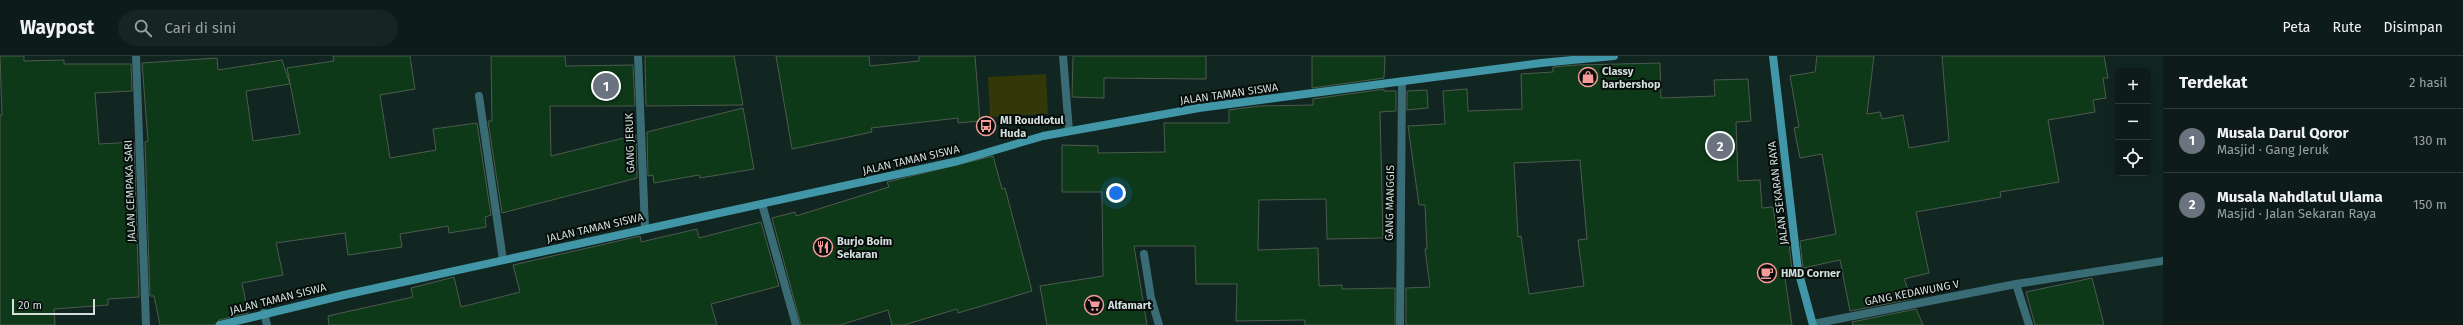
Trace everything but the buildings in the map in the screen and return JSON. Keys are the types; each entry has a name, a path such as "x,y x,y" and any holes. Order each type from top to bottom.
{"main road":[{"name":"JALAN TAMAN SISWA","path":"220,325 264,313 645,228 958,161 1043,136 1199,108 1402,82 1541,60 1614,56"},
{"name":"JALAN SEKARAN RAYA","path":"1773,56 1798,270 1813,325"}],"street":[{"name":"JALAN CEMPAKA SARI","path":"136,56 146,325"},
{"name":"GANG JERUK","path":"638,56 645,228"},
{"path":"1063,56 1069,131"},
{"name":"GANG MANGGIS","path":"1400,325 1402,82"},
{"path":"478,96 503,260"},
{"path":"762,204 796,325"},
{"path":"1144,254 1151,298 1159,325"},
{"name":"GANG KEDAWUNG V","path":"1813,325 2016,284 2163,261"},
{"path":"2016,284 2029,325"},
{"path":"264,313 267,325"}],"green space":[{"path":"1046,74 1048,114 990,117 988,77"}],"place":[{"name":"Classy barbershop","path":"1588,77"},
{"name":"Musala Darul Qoror","path":"606,86"},
{"name":"MI Roudlotul Huda","path":"986,126"},
{"name":"Musala Nahdlatul Ulama","path":"1720,146"},
{"name":"Burjo Boim Sekaran","path":"823,247"},
{"name":"HMD Corner","path":"1767,273"},
{"name":"Alfamart","path":"1094,305"}]}
